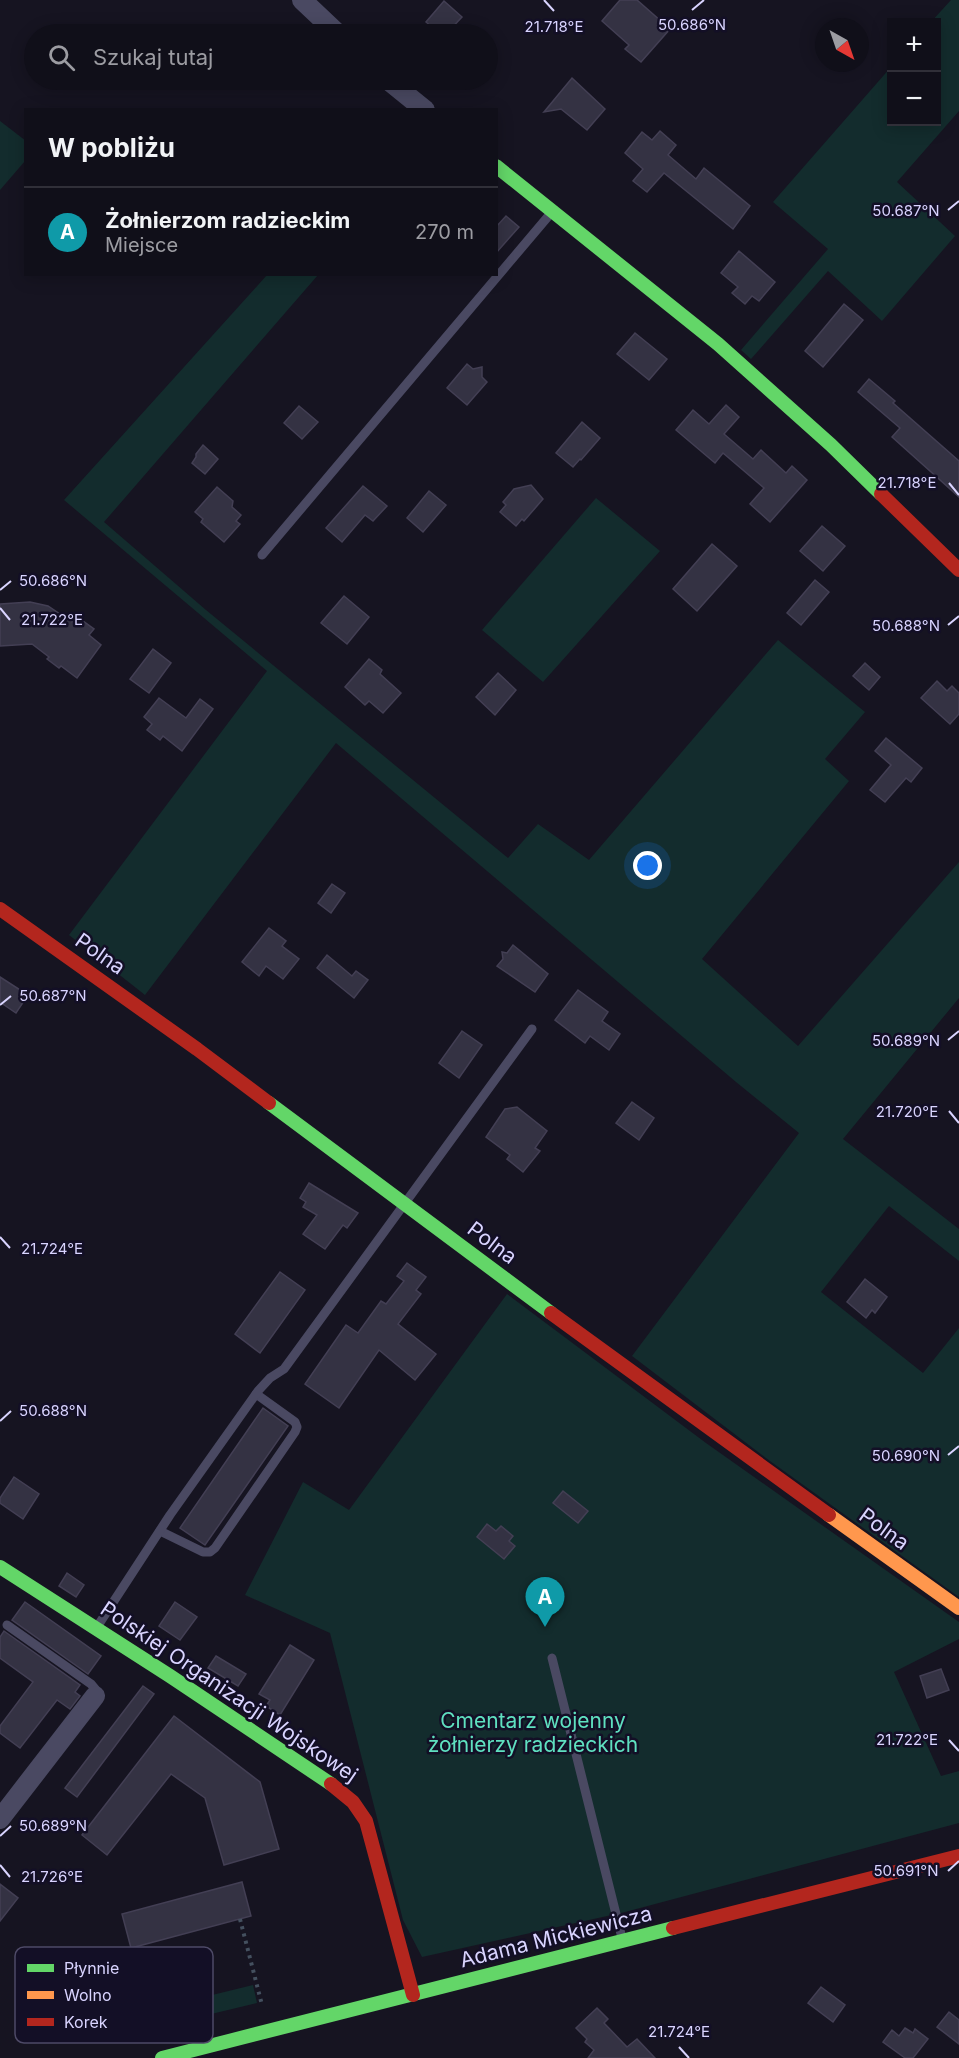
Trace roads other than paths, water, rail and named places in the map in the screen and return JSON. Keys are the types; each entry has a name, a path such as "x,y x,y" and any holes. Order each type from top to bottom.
{"street":[{"path":"304,1 328,24"},
{"path":"400,90 423,108"},
{"path":"498,168 717,344 831,445 959,570"},
{"name":"Polna","path":"0,909 197,1049 626,1369 959,1608"},
{"name":"Polskiej Organizacji Wojskowej","path":"6,1574 96,1628 321,1777 353,1802 361,1811 368,1829 413,1995"},
{"path":"0,1820 95,1696"},
{"name":"Adama Mickiewicza","path":"162,2058 959,1856"}],"lane":[{"path":"498,275 552,211"},
{"path":"262,555 497,276"},
{"path":"96,1628 160,1531 256,1394 270,1378 284,1369 532,1029"},
{"path":"160,1531 203,1552 210,1552 215,1548 296,1432 295,1422 256,1394"},
{"path":"7,1624 91,1684 96,1690 95,1696"},
{"path":"552,1658 623,1942"}],"place":[{"name":"Żołnierzom radzieckim","path":"545,1627"}],"park label":[{"name":"Cmentarz wojenny żołnierzy radzieckich","path":"533,1733"}]}
